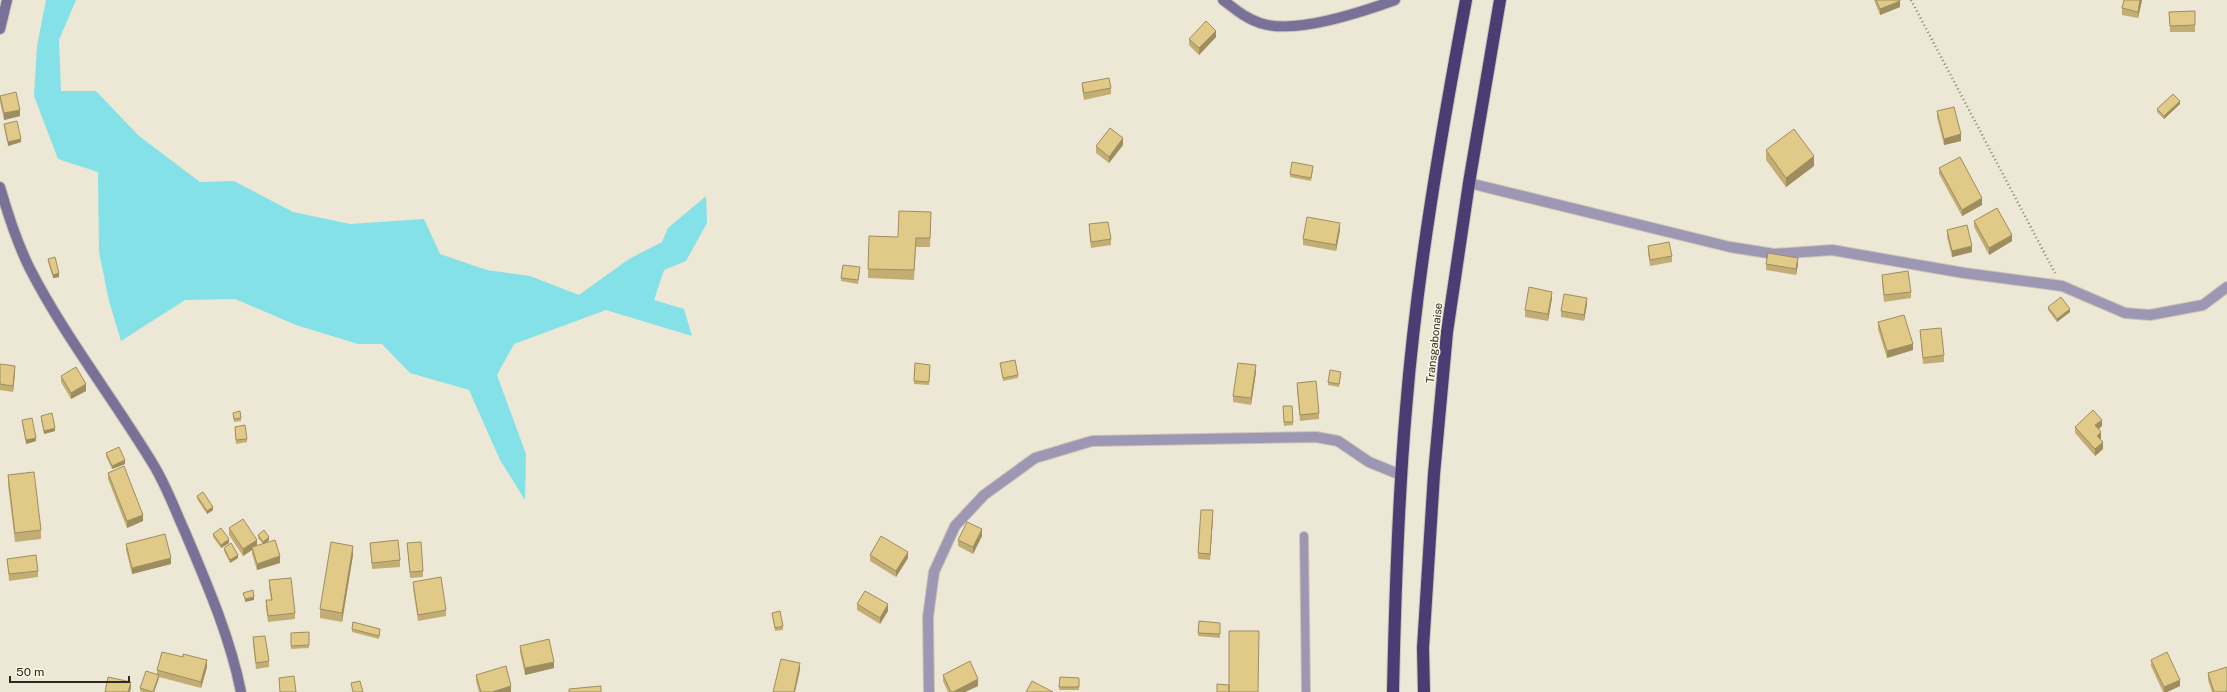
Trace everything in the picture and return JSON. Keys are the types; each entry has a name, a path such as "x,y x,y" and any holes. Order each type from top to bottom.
{"highway":[{"name":"Transgabonaise","path":"1393,692 1396,564 1401,475 1414,331 1437,165 1466,0"},
{"name":"Transgabonaise","path":"1424,692 1423,648 1434,474 1447,332 1469,183 1500,0"}],"street":[{"path":"0,29 7,0"},
{"path":"1224,0 1242,16 1261,24 1284,26 1358,14 1395,0"},
{"path":"1469,183 1730,247 1774,254 1832,250 1964,273 2062,286 2124,313 2150,315 2203,305 2227,287"},
{"path":"0,187 10,221 30,268 57,315 154,466 178,516 216,607 237,670 241,692"},
{"path":"929,692 928,617 934,572 954,526 984,495 1036,458 1092,441 1316,437 1338,441 1381,469 1401,475"}],"lane":[{"path":"1304,536 1306,692"}],"path":[{"path":"1911,0 2062,286"}],"water":[{"path":"46,0 76,0 59,40 61,91 96,91 139,136 200,182 234,181 293,212 350,224 424,219 440,254 487,270 530,276 579,295 629,259 662,242 668,228 706,196 707,223 686,261 664,270 654,300 684,309 692,336 606,310 514,344 497,375 526,454 525,500 500,460 469,390 410,373 382,344 358,344 296,325 235,299 185,300 121,341 109,301 99,252 98,172 58,159 34,96 37,46"}],"building":[{"path":"1876,0 1900,0 1900,1 1880,9"},
{"path":"2124,0 2140,0 2138,12 2122,8"},
{"path":"2195,11 2195,25 2170,26 2169,12"},
{"path":"1206,21 1216,31 1199,48 1189,39"},
{"path":"1109,78 1111,88 1084,93 1082,83"},
{"path":"16,92 20,110 4,113 0,96"},
{"path":"2173,94 2180,101 2164,116 2157,109"},
{"path":"1954,107 1961,134 1944,139 1937,111"},
{"path":"17,121 21,139 8,142 4,124"},
{"path":"1110,128 1123,138 1109,157 1096,146"},
{"path":"1794,129 1814,156 1786,178 1766,150"},
{"path":"1960,157 1982,198 1962,210 1939,168"},
{"path":"1292,162 1313,166 1311,178 1290,174"},
{"path":"1997,208 2012,235 1989,248 1974,221"},
{"path":"899,211 931,212 930,238 916,238 914,270 868,269 869,236 898,237"},
{"path":"1307,217 1340,223 1336,245 1303,239"},
{"path":"1108,222 1111,239 1091,242 1089,224"},
{"path":"1967,225 1972,246 1952,251 1947,230"},
{"path":"1669,242 1672,256 1650,260 1648,246"},
{"path":"1768,253 1798,258 1796,269 1766,264"},
{"path":"55,257 59,273 53,275 48,259"},
{"path":"843,265 860,267 858,280 841,278"},
{"path":"1908,271 1911,292 1884,295 1882,275"},
{"path":"1529,287 1552,292 1548,314 1525,310"},
{"path":"1564,294 1587,298 1584,315 1561,311"},
{"path":"2061,297 2070,309 2057,319 2048,307"},
{"path":"1904,315 1913,344 1887,351 1878,322"},
{"path":"1941,328 1944,355 1923,358 1920,330"},
{"path":"1015,360 1018,375 1003,378 1000,363"},
{"path":"915,363 930,365 929,382 914,381"},
{"path":"1238,363 1256,365 1251,398 1233,396"},
{"path":"0,364 15,366 13,386 0,384"},
{"path":"76,367 86,384 71,393 61,376"},
{"path":"1330,370 1341,372 1339,384 1328,382"},
{"path":"1316,381 1319,413 1300,415 1297,383"},
{"path":"1283,406 1292,406 1293,422 1284,422"},
{"path":"2093,410 2102,420 2095,425 2101,432 2097,436 2103,442 2095,449 2075,427"},
{"path":"240,411 241,418 234,419 233,413"},
{"path":"52,413 55,428 44,431 41,416"},
{"path":"32,418 36,438 26,440 22,420"},
{"path":"245,425 247,439 236,440 235,427"},
{"path":"119,447 125,460 112,466 106,453"},
{"path":"124,466 143,515 127,521 108,473"},
{"path":"34,472 41,530 15,533 8,475"},
{"path":"203,492 213,507 207,511 197,496"},
{"path":"1201,510 1213,510 1210,554 1198,553"},
{"path":"243,519 257,540 243,549 229,528"},
{"path":"967,522 982,529 973,547 958,540"},
{"path":"221,528 229,539 221,545 213,534"},
{"path":"264,530 269,537 263,542 258,535"},
{"path":"165,534 171,558 132,568 126,544"},
{"path":"881,536 908,552 896,571 870,555"},
{"path":"275,540 280,556 257,564 252,547"},
{"path":"398,540 400,560 372,563 370,543"},
{"path":"331,542 353,546 342,613 320,609"},
{"path":"421,542 423,571 410,572 407,543"},
{"path":"231,543 238,555 230,560 224,548"},
{"path":"36,555 38,571 9,574 7,559"},
{"path":"441,577 446,610 418,615 413,582"},
{"path":"291,578 295,613 268,616 266,600 272,600 269,580"},
{"path":"253,590 254,597 245,599 243,593"},
{"path":"865,591 888,604 880,618 857,604"},
{"path":"780,611 783,626 775,628 772,613"},
{"path":"1199,621 1220,623 1220,634 1198,633"},
{"path":"353,622 380,629 379,636 352,629"},
{"path":"1229,631 1259,631 1258,692 1229,692"},
{"path":"309,632 309,645 291,646 291,633"},
{"path":"265,636 269,661 256,663 253,637"},
{"path":"549,639 554,662 525,668 520,646"},
{"path":"162,652 183,657 183,654 207,660 201,682 157,670"},
{"path":"2167,652 2180,680 2164,687 2151,660"},
{"path":"781,659 800,663 794,692 773,692"},
{"path":"970,661 978,679 951,692 943,675"},
{"path":"506,666 511,686 492,692 481,692 476,675"},
{"path":"2227,667 2227,691 2214,692 2208,673"},
{"path":"146,671 159,675 153,692 140,688"},
{"path":"294,676 296,692 280,692 279,678"},
{"path":"108,677 131,682 128,692 105,692"},
{"path":"1060,677 1079,678 1079,687 1059,687"},
{"path":"360,681 363,692 353,692 351,683"},
{"path":"1032,681 1053,692 1026,692"},
{"path":"1217,684 1229,685 1229,692 1217,692"},
{"path":"601,686 601,692 569,692 569,689"}]}
